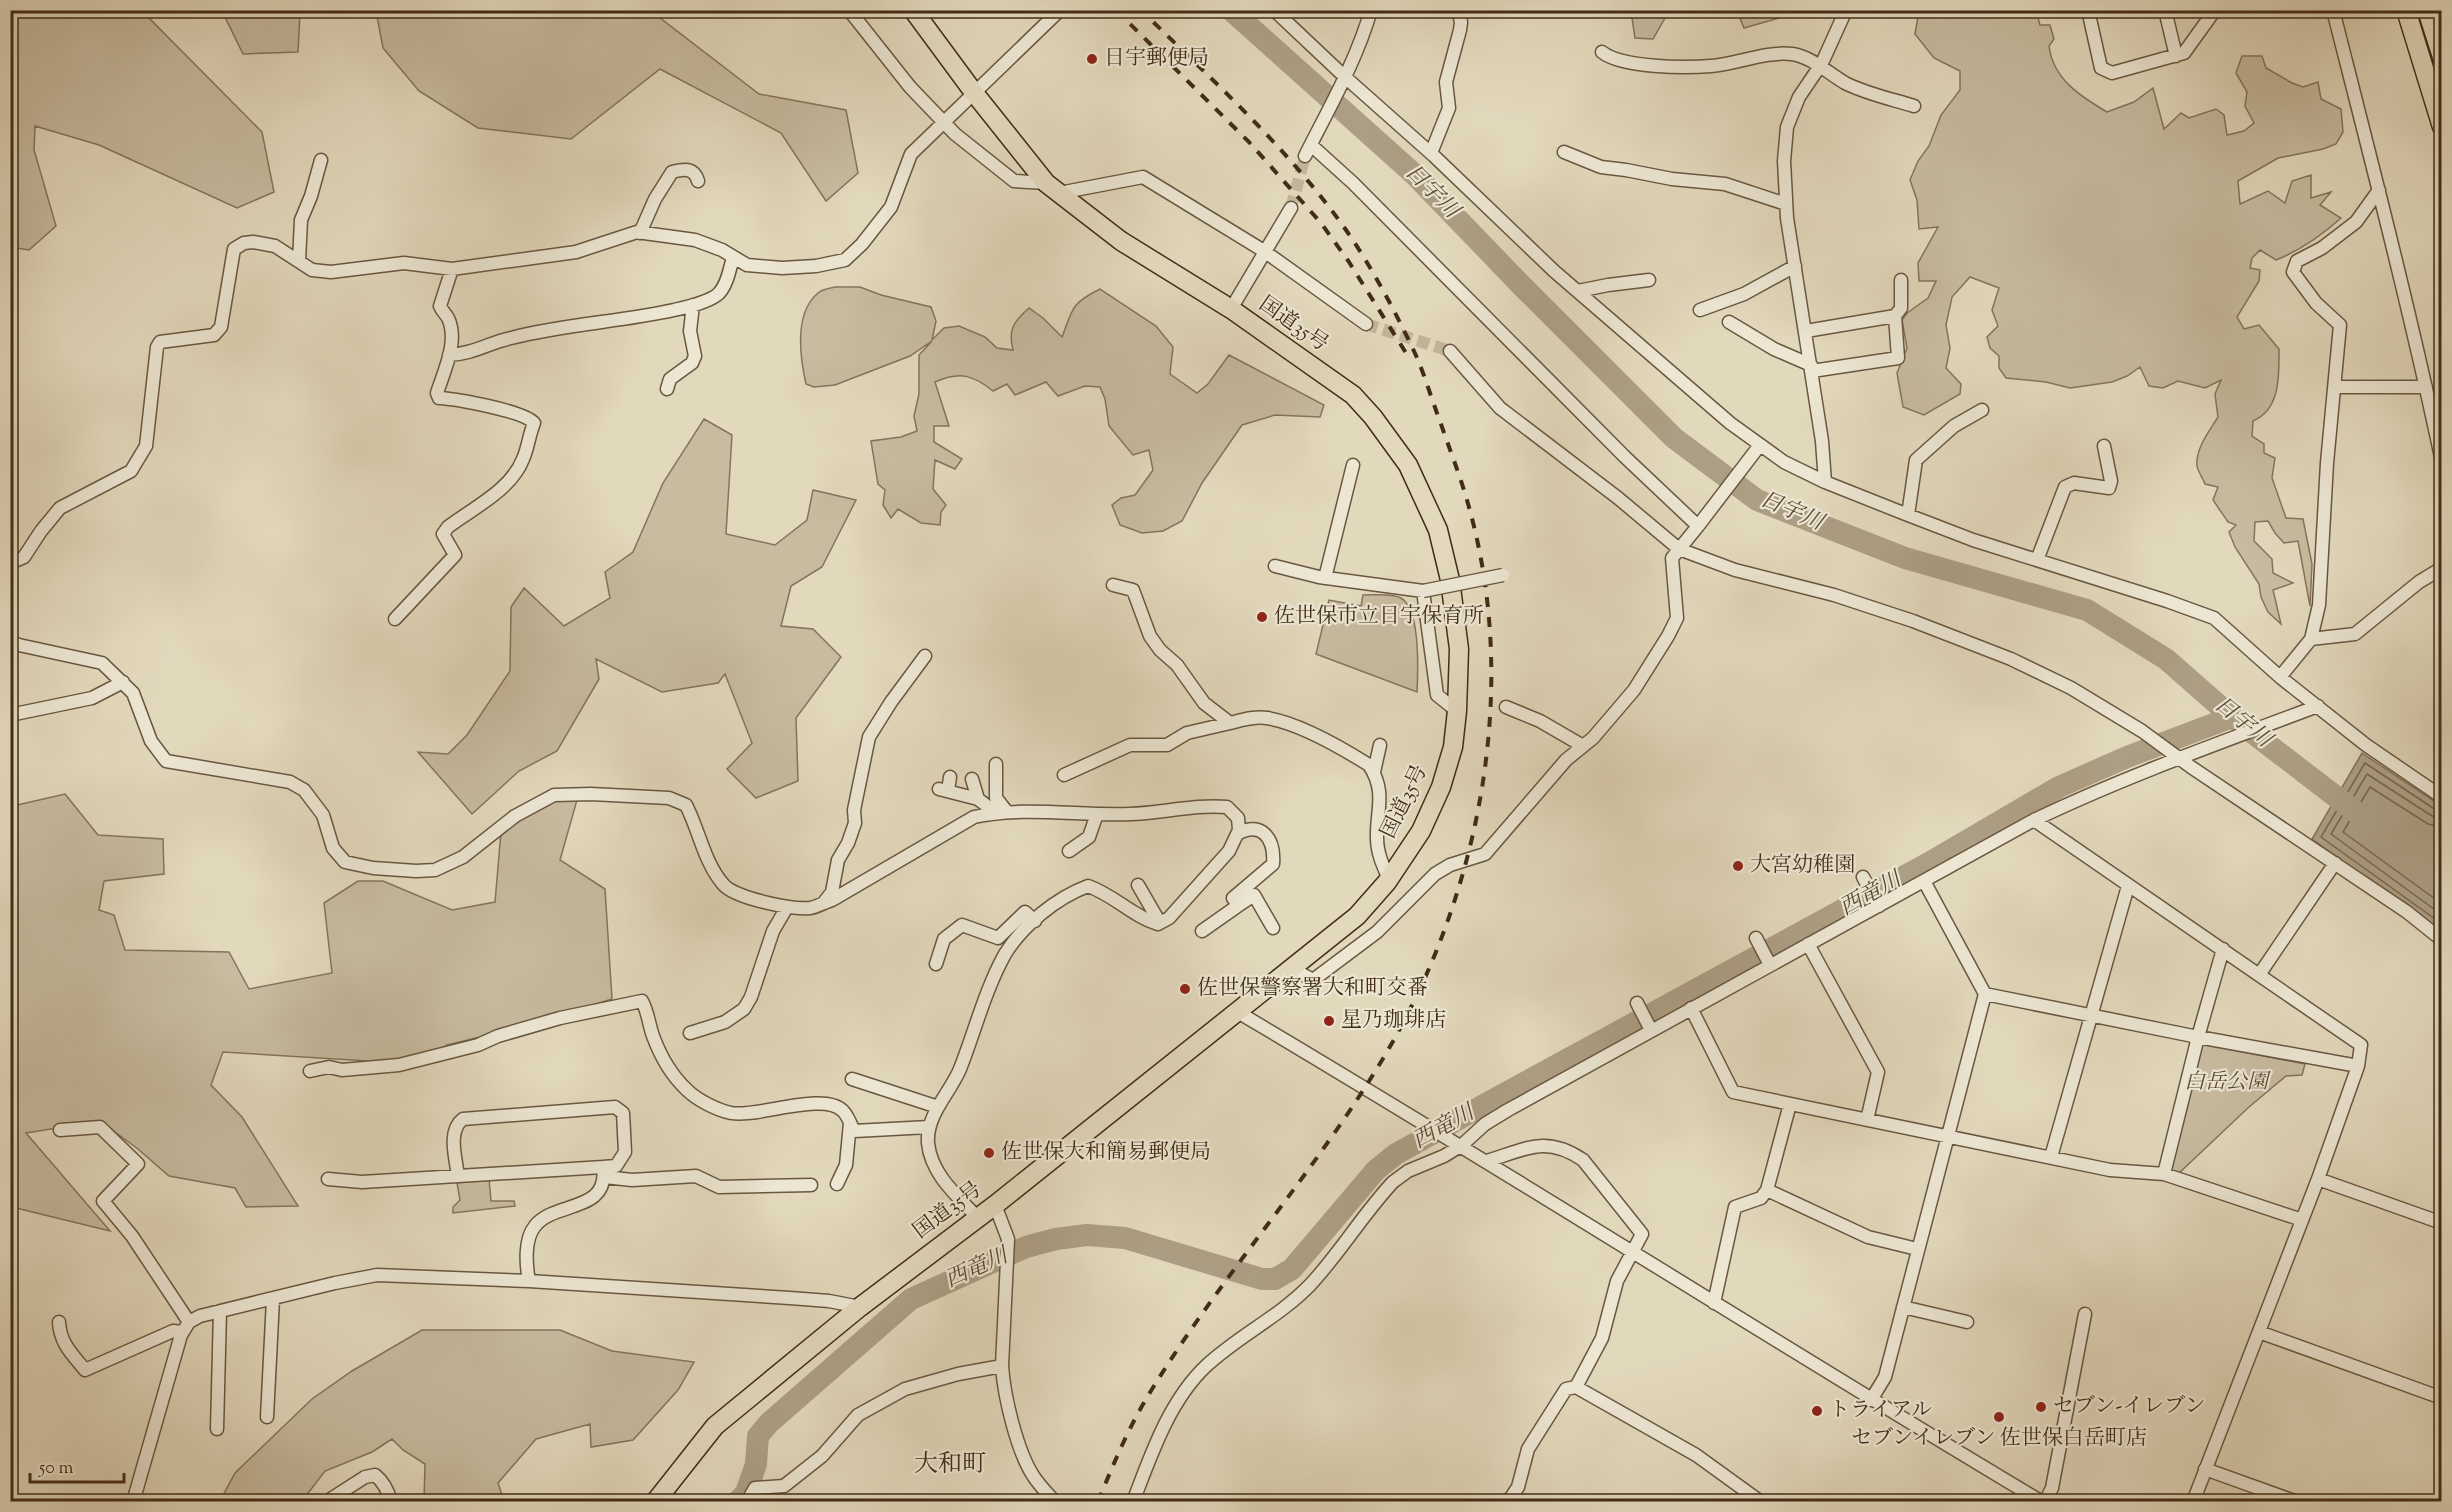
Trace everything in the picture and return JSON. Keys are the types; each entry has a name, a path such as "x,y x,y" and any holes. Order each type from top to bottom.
{"highway":[{"name":"国道35号","path":"655,1502 715,1426 860,1307 995,1205 1357,916 1389,879 1421,831 1441,787 1453,747 1459,649 1450,580 1438,530 1408,465 1373,417 1353,395 1231,309 1121,241 1052,188 975,94 913,10"},
{"path":"2406,10 2442,127"},
{"path":"2427,10 2442,57"}],"street":[{"path":"849,10 909,87 962,141 1014,181 1052,188 1143,177 1264,251 1366,324"},
{"path":"10,563 24,557 60,508 131,471 146,447 157,347 160,342 214,334 221,327 234,249 244,243 253,242 275,246 312,270 331,272 404,263 452,269 576,252 640,233 695,240 722,250 747,265 782,268 816,266 845,260 891,207 910,154 1060,10"},
{"path":"1274,10 1578,291 1730,423 1784,462 1825,482 1973,540 2214,618 2315,708 2442,797"},
{"path":"1371,10 1364,34 1345,77 1308,151 1353,183 1625,457 1698,526"},
{"path":"1431,153 1449,108 1446,82 1460,30 1458,10"},
{"path":"1825,482 1822,441 1786,204 1784,161 1787,127 1799,98 1820,67 1846,10"},
{"path":"2088,10 2101,68 2112,73 2184,53 2215,10"},
{"path":"2165,10 2176,56"},
{"path":"2333,10 2379,190 2442,462"},
{"path":"1602,52 1621,60 1643,64 1688,66 1711,66 1779,54 1792,54 1807,58 1845,83 1914,106"},
{"path":"1564,152 1601,167 1672,179 1725,184 1786,204"},
{"path":"298,261 301,220 312,196 321,160"},
{"path":"640,233 655,199 672,172 690,170 696,175 698,181"},
{"path":"2280,677 2311,639 2319,605 2326,463 2336,387 2340,325 2316,303 2293,272 2297,261 2322,248 2356,222 2379,190"},
{"path":"1231,309 1291,208"},
{"path":"449,355 467,355 512,337 567,327 642,318 693,305 717,295 722,289 733,257"},
{"path":"1700,310 1744,294 1795,266"},
{"path":"395,619 455,555 443,534 448,527 512,478 524,458 527,440 534,423 529,417 486,405 439,398 437,393 449,355 451,331 447,317 440,306 452,269"},
{"path":"1578,291 1649,280"},
{"path":"1729,322 1811,368 1898,358 1895,316 1901,308 1901,280"},
{"path":"667,389 670,379 692,363 695,356 690,331 693,305"},
{"path":"1806,331 1895,316"},
{"path":"1450,351 1500,408 1618,498 1679,549 1735,570 1834,595 1902,617 2012,659 2071,688 2146,734 2166,750 2408,912 2442,940"},
{"path":"2336,387 2426,387"},
{"path":"1908,515 1916,459 1954,426 1982,410"},
{"path":"1291,968 1313,980 1377,932 1435,874 1450,865 1485,854 1566,760 1593,738 1634,690 1677,618 1672,558 1760,445"},
{"path":"2037,560 2066,487 2074,483 2109,488 2111,481 2104,446"},
{"path":"1325,578 1353,465"},
{"path":"1275,566 1325,578 1423,591 1503,575"},
{"path":"2311,639 2355,634 2419,582 2442,568"},
{"path":"1113,585 1133,590 1150,636 1160,650 1177,664 1204,703 1230,723"},
{"path":"1423,591 1437,695 1457,711"},
{"path":"10,641 102,663 133,693 151,741 166,761 290,782 304,790 323,815 333,848 345,862 373,868 435,870 463,857 515,816 554,795 591,794 669,798 686,805 713,868 724,886 743,895 787,907 810,908 825,902 974,817 1001,812 1138,814 1216,806 1227,807 1238,818 1237,834 1223,860 1169,918 1158,924 1144,920 1110,896 1088,886 1060,900 1035,921 1006,954 992,983 959,1070 929,1127 928,1142 932,1162 943,1180 977,1217"},
{"path":"825,902 832,892 838,860 848,843 855,823 855,810 869,737 924,656"},
{"path":"10,715 92,698 123,682"},
{"path":"1506,707 1540,721 1583,746"},
{"path":"1133,1502 1148,1463 1180,1397 1205,1367 1280,1312 1310,1284 1393,1182 1408,1171 1444,1156 1462,1145 1485,1124 1649,1027 1691,1008 1769,962 1808,944 1876,902 1924,881 2034,820 2090,794 2315,708"},
{"path":"1064,775 1130,746 1167,745 1187,733 1230,723 1264,717 1278,720 1352,754 1369,765 1374,772 1381,804 1377,842 1389,879"},
{"path":"1374,772 1380,745"},
{"path":"996,764 996,798 1001,812"},
{"path":"950,777 944,790 978,799 1001,812"},
{"path":"972,778 978,799"},
{"path":"1069,851 1089,837 1098,813"},
{"path":"2034,820 2361,1045 2358,1066 2318,1179 2193,1502"},
{"path":"1237,834 1254,828 1264,834 1273,844 1274,854 1273,864 1233,898 1239,904"},
{"path":"2259,975 2335,863"},
{"path":"1864,879 1876,902"},
{"path":"1871,1400 1885,1377 1985,994 1924,881"},
{"path":"1138,885 1161,923"},
{"path":"2051,1157 2128,886"},
{"path":"1202,930 1254,896 1273,928"},
{"path":"690,1033 725,1022 744,1009 751,998 773,931 787,907"},
{"path":"936,964 944,939 962,925 998,938 1025,912 1035,921"},
{"path":"1757,939 1769,962"},
{"path":"1808,944 1878,1072 1867,1120"},
{"path":"2164,1174 2198,1037 2223,949"},
{"path":"1985,994 2198,1037 2358,1066"},
{"path":"310,1071 329,1067 342,1070 399,1065 478,1045 498,1036 560,1018 642,1001 653,1036 673,1074 688,1092 707,1104 731,1113 747,1113 796,1105 833,1105 843,1111 854,1131 929,1127"},
{"path":"1638,1005 1649,1027"},
{"path":"1691,1008 1733,1092 2110,1170 2164,1174 2302,1220"},
{"path":"1236,1011 1462,1145 1871,1400 2044,1502 2052,1488 2085,1314"},
{"path":"852,1079 938,1107"},
{"path":"1714,1303 1735,1207 1761,1198 1767,1190 1790,1104"},
{"path":"458,1176 454,1134 457,1124 463,1119 615,1107 623,1113 626,1152 616,1166 604,1172 597,1193 591,1199 550,1216 534,1227 530,1235 526,1266 529,1281"},
{"path":"837,1184 846,1165 850,1123"},
{"path":"60,1130 100,1127 138,1164 104,1201 132,1236 186,1327 133,1502"},
{"path":"1488,1161 1540,1144 1571,1152 1583,1160 1642,1234 1617,1281 1602,1338 1576,1386 1566,1389 1528,1449 1518,1487 1508,1502"},
{"path":"328,1179 362,1182 458,1176 604,1172 632,1180 696,1176 719,1187 811,1185"},
{"path":"2318,1179 2442,1223"},
{"path":"1767,1190 1868,1237 1917,1249"},
{"path":"995,1205 1008,1239 1003,1387 1021,1450 1033,1475 1055,1502"},
{"path":"59,1322 60,1336 64,1344 85,1370 220,1311 377,1275 529,1281 829,1301 860,1307"},
{"path":"267,1417 273,1299"},
{"path":"1903,1307 1967,1322"},
{"path":"218,1429 220,1311"},
{"path":"2259,1332 2442,1398"},
{"path":"747,1502 755,1488 784,1486 822,1456 858,1415 905,1389 958,1374 1002,1366"},
{"path":"1576,1386 1696,1455 1761,1502"},
{"path":"2205,1468 2297,1502"},
{"path":"326,1502 365,1477 375,1475 388,1491 391,1502"}],"green space":[{"path":"1631,10 1669,11 1653,39 1635,38"},
{"path":"1737,10 1795,11 1793,14 1744,28"},
{"path":"10,11 146,11 150,19 262,132 274,192 237,208 99,145 35,126 34,150 56,226 29,250 11,247"},
{"path":"222,11 303,11 300,13 298,52 243,54"},
{"path":"376,11 651,11 759,94 846,110 858,173 826,201 781,133 660,69 571,139 478,128 419,91 383,48"},
{"path":"1919,11 2036,11 2040,25 2050,25 2054,39 2049,46 2052,58 2056,68 2069,85 2087,100 2107,112 2134,102 2153,88 2164,129 2181,113 2189,118 2216,109 2224,115 2227,135 2244,131 2254,123 2245,106 2247,92 2236,73 2242,56 2262,56 2266,68 2303,87 2318,82 2321,99 2341,109 2343,132 2336,144 2323,149 2278,158 2238,181 2240,204 2268,191 2285,203 2292,181 2311,175 2311,198 2331,192 2320,205 2341,218 2310,242 2276,260 2260,250 2252,258 2250,268 2260,270 2259,281 2237,317 2244,329 2259,325 2279,349 2279,370 2274,400 2262,416 2253,421 2252,436 2264,444 2264,453 2275,458 2272,478 2286,518 2303,519 2312,564 2310,606 2298,541 2284,543 2268,521 2255,522 2254,541 2272,559 2273,573 2293,583 2273,590 2281,624 2268,612 2261,597 2259,584 2235,547 2229,532 2236,525 2228,522 2213,500 2218,487 2205,484 2198,470 2198,453 2218,417 2215,394 2221,380 2205,388 2178,381 2163,388 2149,386 2140,367 2112,382 2070,388 2046,382 2006,378 1999,368 1999,356 1990,348 1987,337 1998,326 1992,310 1999,288 1970,277 1952,297 1946,325 1950,348 1946,368 1961,384 1960,394 1924,415 1903,407 1897,373 1907,348 1902,320 1907,313 1928,298 1936,281 1919,281 1918,263 1938,227 1919,229 1917,200 1910,180 1918,161 1929,146 1941,115 1960,90 1960,71 1934,58 1915,34"},
{"path":"835,287 860,287 881,295 931,307 936,321 932,340 944,328 959,326 985,337 997,348 1013,350 1011,337 1013,327 1029,308 1062,337 1074,308 1083,299 1100,289 1156,326 1173,347 1170,374 1197,393 1208,384 1229,355 1324,405 1320,417 1275,415 1242,425 1202,483 1182,521 1163,531 1142,533 1120,525 1112,505 1121,498 1135,495 1153,470 1149,450 1133,455 1109,426 1105,399 1100,387 1085,386 1058,396 1046,382 1015,395 1007,384 993,391 979,381 966,376 944,379 935,382 949,426 934,426 934,442 962,459 955,469 935,460 933,489 946,505 941,512 940,525 921,523 898,509 891,518 883,505 885,490 878,484 871,441 901,437 917,431 914,416 919,394 919,355 932,341 910,356 835,385 814,387 806,384 801,349 802,323 805,312 818,293"},
{"path":"704,419 732,435 726,534 775,545 807,520 813,490 856,500 822,567 791,586 781,626 813,629 841,657 796,718 798,781 756,798 727,769 752,743 725,674 718,683 662,692 596,659 599,679 557,751 519,771 472,814 418,752 448,754 467,735 510,671 511,607 524,588 564,626 610,598 605,572 633,552 663,483"},
{"path":"1363,595 1393,595 1401,598 1407,604 1412,615 1417,642 1417,692 1316,654 1329,600 1361,606"},
{"path":"65,794 98,835 163,839 164,874 104,881 99,910 114,915 125,950 229,952 249,989 332,973 324,903 358,881 383,881 452,910 495,902 501,832 563,794 577,800 560,860 605,889 612,999 517,1028 447,1045 418,1064 223,1052 211,1085 242,1117 298,1206 246,1207 235,1188 169,1176 100,1121 26,1133 110,1231 16,1208 11,1204 10,811 13,806"},
{"name":"白岳公園","path":"2202,1044 2305,1064 2302,1075 2286,1076 2249,1107 2178,1174 2171,1170"},
{"path":"489,1179 491,1201 514,1201 515,1206 453,1213 453,1207 460,1200 457,1183"},
{"path":"422,1330 560,1330 612,1351 694,1362 678,1390 633,1440 591,1447 590,1424 536,1439 498,1483 504,1501 424,1501 425,1464 403,1450 392,1439 372,1452 325,1471 302,1501 224,1502 221,1499 235,1473 312,1399 352,1371"}],"water":[{"path":"2362,753 2441,806 2441,932 2312,839"}],"waterway":[{"name":"日宇川","path":"1231,10 1415,175 1674,438 1757,500 1905,558 2087,610 2166,659 2232,717 2361,816"},
{"name":"西竜川","path":"737,1502 746,1493 756,1464 758,1436 769,1423 911,1299 1026,1247 1056,1239 1087,1235 1125,1238 1262,1279 1275,1279 1292,1269 1376,1170 1396,1154 1929,863 2059,787 2127,757 2232,717"}],"tunnel":[{"path":"1291,208 1305,156"},
{"path":"1366,324 1450,351"}],"railway":[{"path":"1116,10 1249,142 1321,223 1349,262 1406,353"},
{"path":"1098,1502 1123,1442 1154,1386 1180,1345 1350,1111 1411,1007 1440,940 1464,871 1480,800 1489,727 1491,654 1485,582 1470,511 1460,477 1424,376 1406,334 1364,258 1323,200 1274,143 1141,10"}],"place":[{"name":"日宇郵便局","path":"1092,59"},
{"name":"佐世保市立日宇保育所","path":"1262,617"},
{"name":"大宮幼稚園","path":"1738,866"},
{"name":"佐世保警察署大和町交番","path":"1185,989"},
{"name":"星乃珈琲店","path":"1329,1021"},
{"name":"佐世保大和簡易郵便局","path":"989,1153"},
{"name":"セブン-イレブン","path":"2041,1407"},
{"name":"トライアル","path":"1817,1411"},
{"name":"セブンイレブン 佐世保白岳町店","path":"1999,1417"}],"district":[{"name":"大和町","path":"950,1465"}]}
